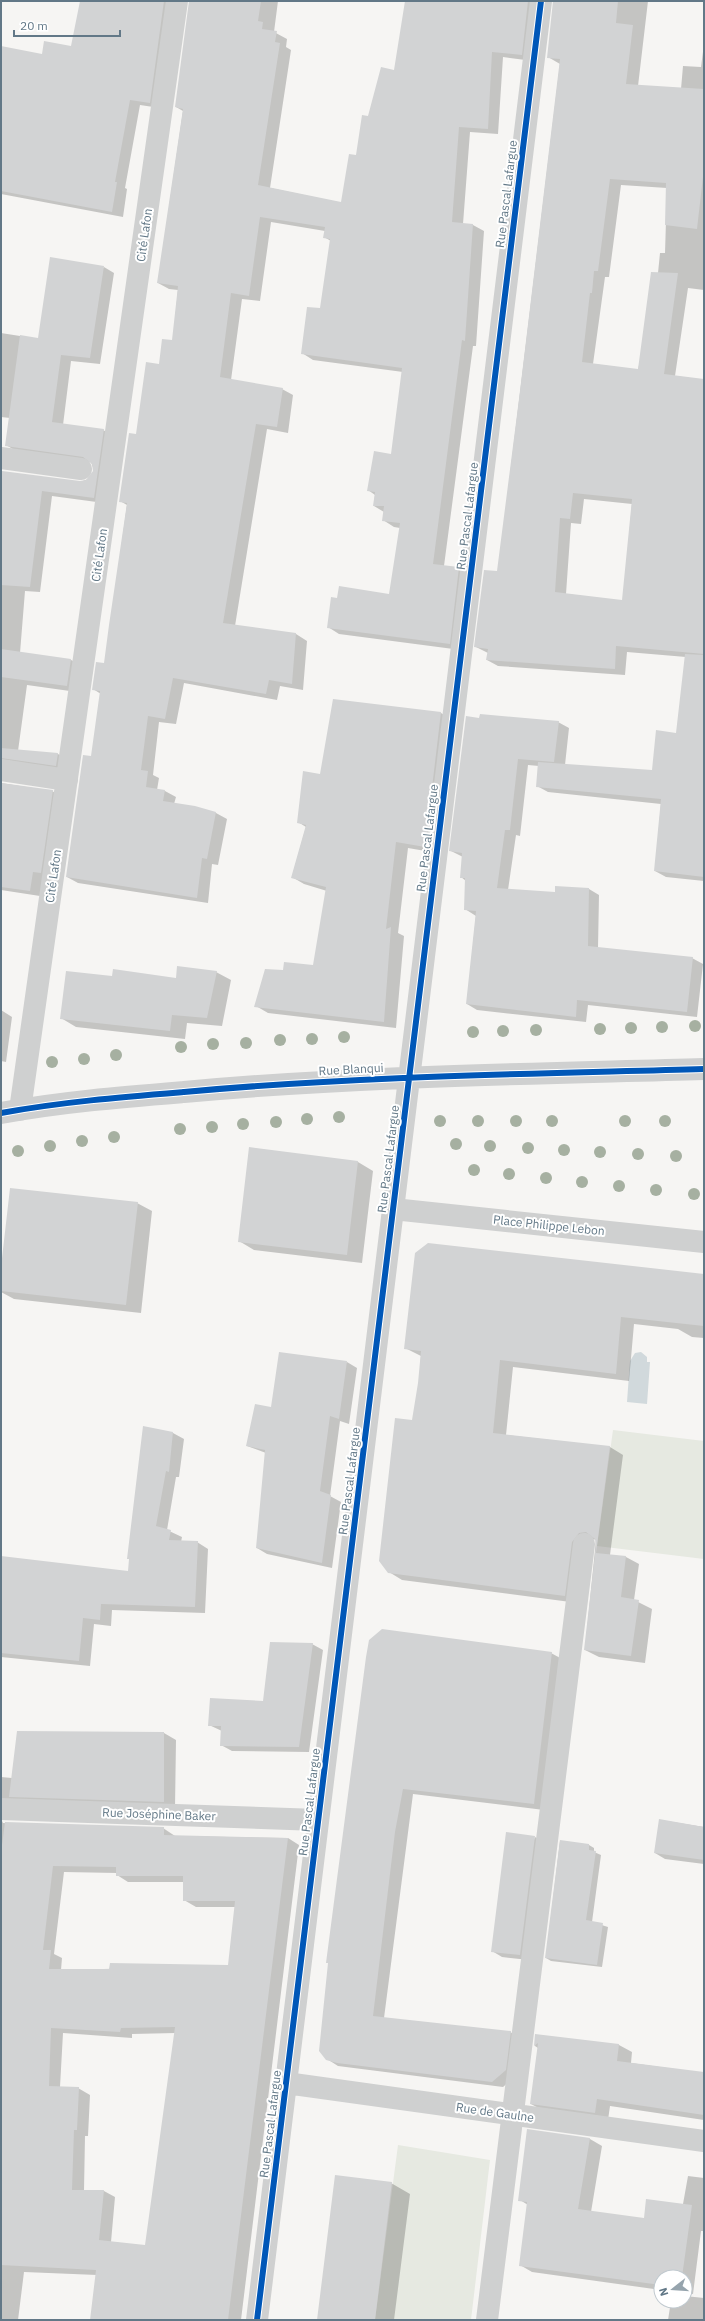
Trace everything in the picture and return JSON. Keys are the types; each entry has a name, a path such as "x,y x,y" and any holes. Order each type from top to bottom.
{"street":[{"name":"Cité Lafon","path":"11,1111 67,780 177,1"},
{"name":"Rue Pascal Lafargue","path":"257,2320 541,1"},
{"path":"1,458 81,469"},
{"path":"1,770 67,780"},
{"name":"Rue Blanqui","path":"11,1111 128,1097 265,1084 704,1069"},
{"name":"Place Philippe Lebon","path":"393,1208 704,1242"},
{"path":"487,2320 584,1544"},
{"name":"Rue Joséphine Baker","path":"1,1809 318,1820"},
{"name":"Rue de Gaulne","path":"286,2082 704,2141"}],"shaded area":[{"path":"641,1352 647,1357 647,1362 650,1362 647,1404 627,1402 630,1361 635,1353"},
{"path":"613,1430 704,1441 704,1559 597,1546"},
{"path":"398,2145 490,2160 471,2320 375,2320"}],"building":[{"path":"80,1 164,1 150,103 130,100 115,182 117,182 112,212 1,191 1,46 42,54 44,41 71,46"},
{"path":"189,1 261,1 258,21 263,22 262,29 277,31 275,42 280,43 258,185 341,202 349,154 356,155 362,115 368,116 381,67 394,70 405,1 528,1 522,55 492,52 488,129 459,127 452,222 473,224 465,341 462,340 433,564 459,567 450,644 327,628 331,597 337,598 339,586 389,594 400,523 382,521 384,506 373,506 375,492 367,491 374,451 391,454 402,368 301,354 307,307 320,308 330,239 323,238 325,227 260,217 249,296 231,293 220,377 283,388 277,427 256,424 223,623 296,633 292,684 269,680 266,694 173,678 165,719 148,716 141,770 148,771 146,787 165,790 163,801 195,806 216,812 207,859 202,858 197,898 66,877 83,755 91,756 100,691 92,690 96,662 104,663 127,503 119,502 129,433 136,434 146,362 159,364 162,339 172,340 178,286 157,283 183,109 175,107"},
{"path":"553,1 618,1 616,23 633,25 626,84 704,89 704,168 697,229 665,225 666,183 610,179 598,271 594,271 592,293 590,293 582,362 638,369 651,272 678,273 664,374 704,379 704,654 616,646 615,669 486,660 488,649 474,647 484,570 497,571 519,399 560,59 547,58","holes":["573,493 632,499 622,600 555,592 560,518 570,519"]},
{"path":"50,257 104,266 90,358 61,355 52,422 104,429 94,498 42,491 30,587 1,585 2,471 80,481 86,480 93,471 92,464 83,457 5,446 20,335 38,338"},
{"path":"1,649 71,659 67,686 1,677"},
{"path":"685,654 704,655 704,877 654,871 661,799 536,787 538,762 652,770 656,730 676,733"},
{"path":"333,699 441,712 425,847 396,842 386,929 391,927 384,1022 254,1007 265,969 283,970 284,962 313,965 326,887 291,878 306,825 297,823 303,771 320,774"},
{"path":"480,714 559,721 554,762 518,759 510,830 505,830 497,888 555,892 555,886 589,888 588,946 693,957 687,1012 577,1000 576,1017 466,1004 476,911 464,910 465,878 460,878 462,853 449,851 466,716 479,718"},
{"path":"1,748 58,753 56,766 1,758"},
{"path":"1,783 53,790 41,873 33,872 30,891 1,887"},
{"path":"177,966 217,971 207,1018 172,1015 170,1031 60,1019 66,971 112,976 113,969 176,978"},
{"path":"249,1147 358,1161 347,1255 238,1242"},
{"path":"10,1188 138,1202 126,1305 1,1291 1,1267"},
{"path":"428,1243 704,1274 704,1326 621,1317 616,1374 500,1360 493,1433 610,1446 596,1553 626,1556 621,1597 639,1600 631,1656 584,1650 596,1546 595,1539 586,1532 579,1533 572,1542 565,1596 388,1573 379,1561 395,1418 412,1420 418,1383 421,1351 404,1349 415,1253"},
{"path":"279,1352 347,1361 339,1419 330,1416 320,1491 331,1495 322,1563 256,1548 265,1450 246,1446 255,1404 271,1407"},
{"path":"143,1426 173,1432 169,1472 166,1471 156,1526 171,1530 169,1540 198,1541 195,1607 101,1604 100,1620 83,1618 79,1661 1,1653 1,1556 128,1571 129,1559 127,1559"},
{"path":"382,1629 552,1652 534,1804 403,1789 395,1832 373,2016 511,2031 506,2070 492,2082 337,2063 326,2060 319,2051 328,1963 326,1963 366,1657 369,1640"},
{"path":"270,1642 313,1643 299,1747 220,1746 221,1726 208,1726 210,1698 263,1701"},
{"path":"17,1731 164,1732 164,1802 9,1797"},
{"path":"659,1819 704,1827 704,1860 654,1853"},
{"path":"5,1822 164,1827 164,1835 288,1838 228,2320 90,2320 96,2270 1,2265 1,1853","holes":["53,1866 116,1867 116,1876 183,1876 183,1901 235,1901 228,1965 110,1963 109,1969 49,1969 51,1950 43,1950","175,2027 145,2245 99,2240 104,2190 72,2190 74,2130 77,2130 79,2087 49,2086 51,2028 120,2032 121,2028"]},
{"path":"506,1832 535,1836 520,1955 491,1952"},
{"path":"560,1840 589,1844 589,1850 596,1851 586,1920 603,1923 597,1965 545,1958"},
{"path":"535,2034 619,2044 617,2061 704,2072 704,2115 597,2099 595,2113 530,2104 538,2043 534,2046"},
{"path":"527,2129 590,2138 578,2209 644,2218 646,2199 692,2205 683,2269 653,2269 653,2284 519,2266 527,2202 518,2201"},
{"path":"335,2175 392,2182 375,2320 317,2320"}],"cycle path":[{"path":"257,2320 541,1"},
{"path":"1,1113 115,1098 314,1082 444,1076 704,1069"}]}
